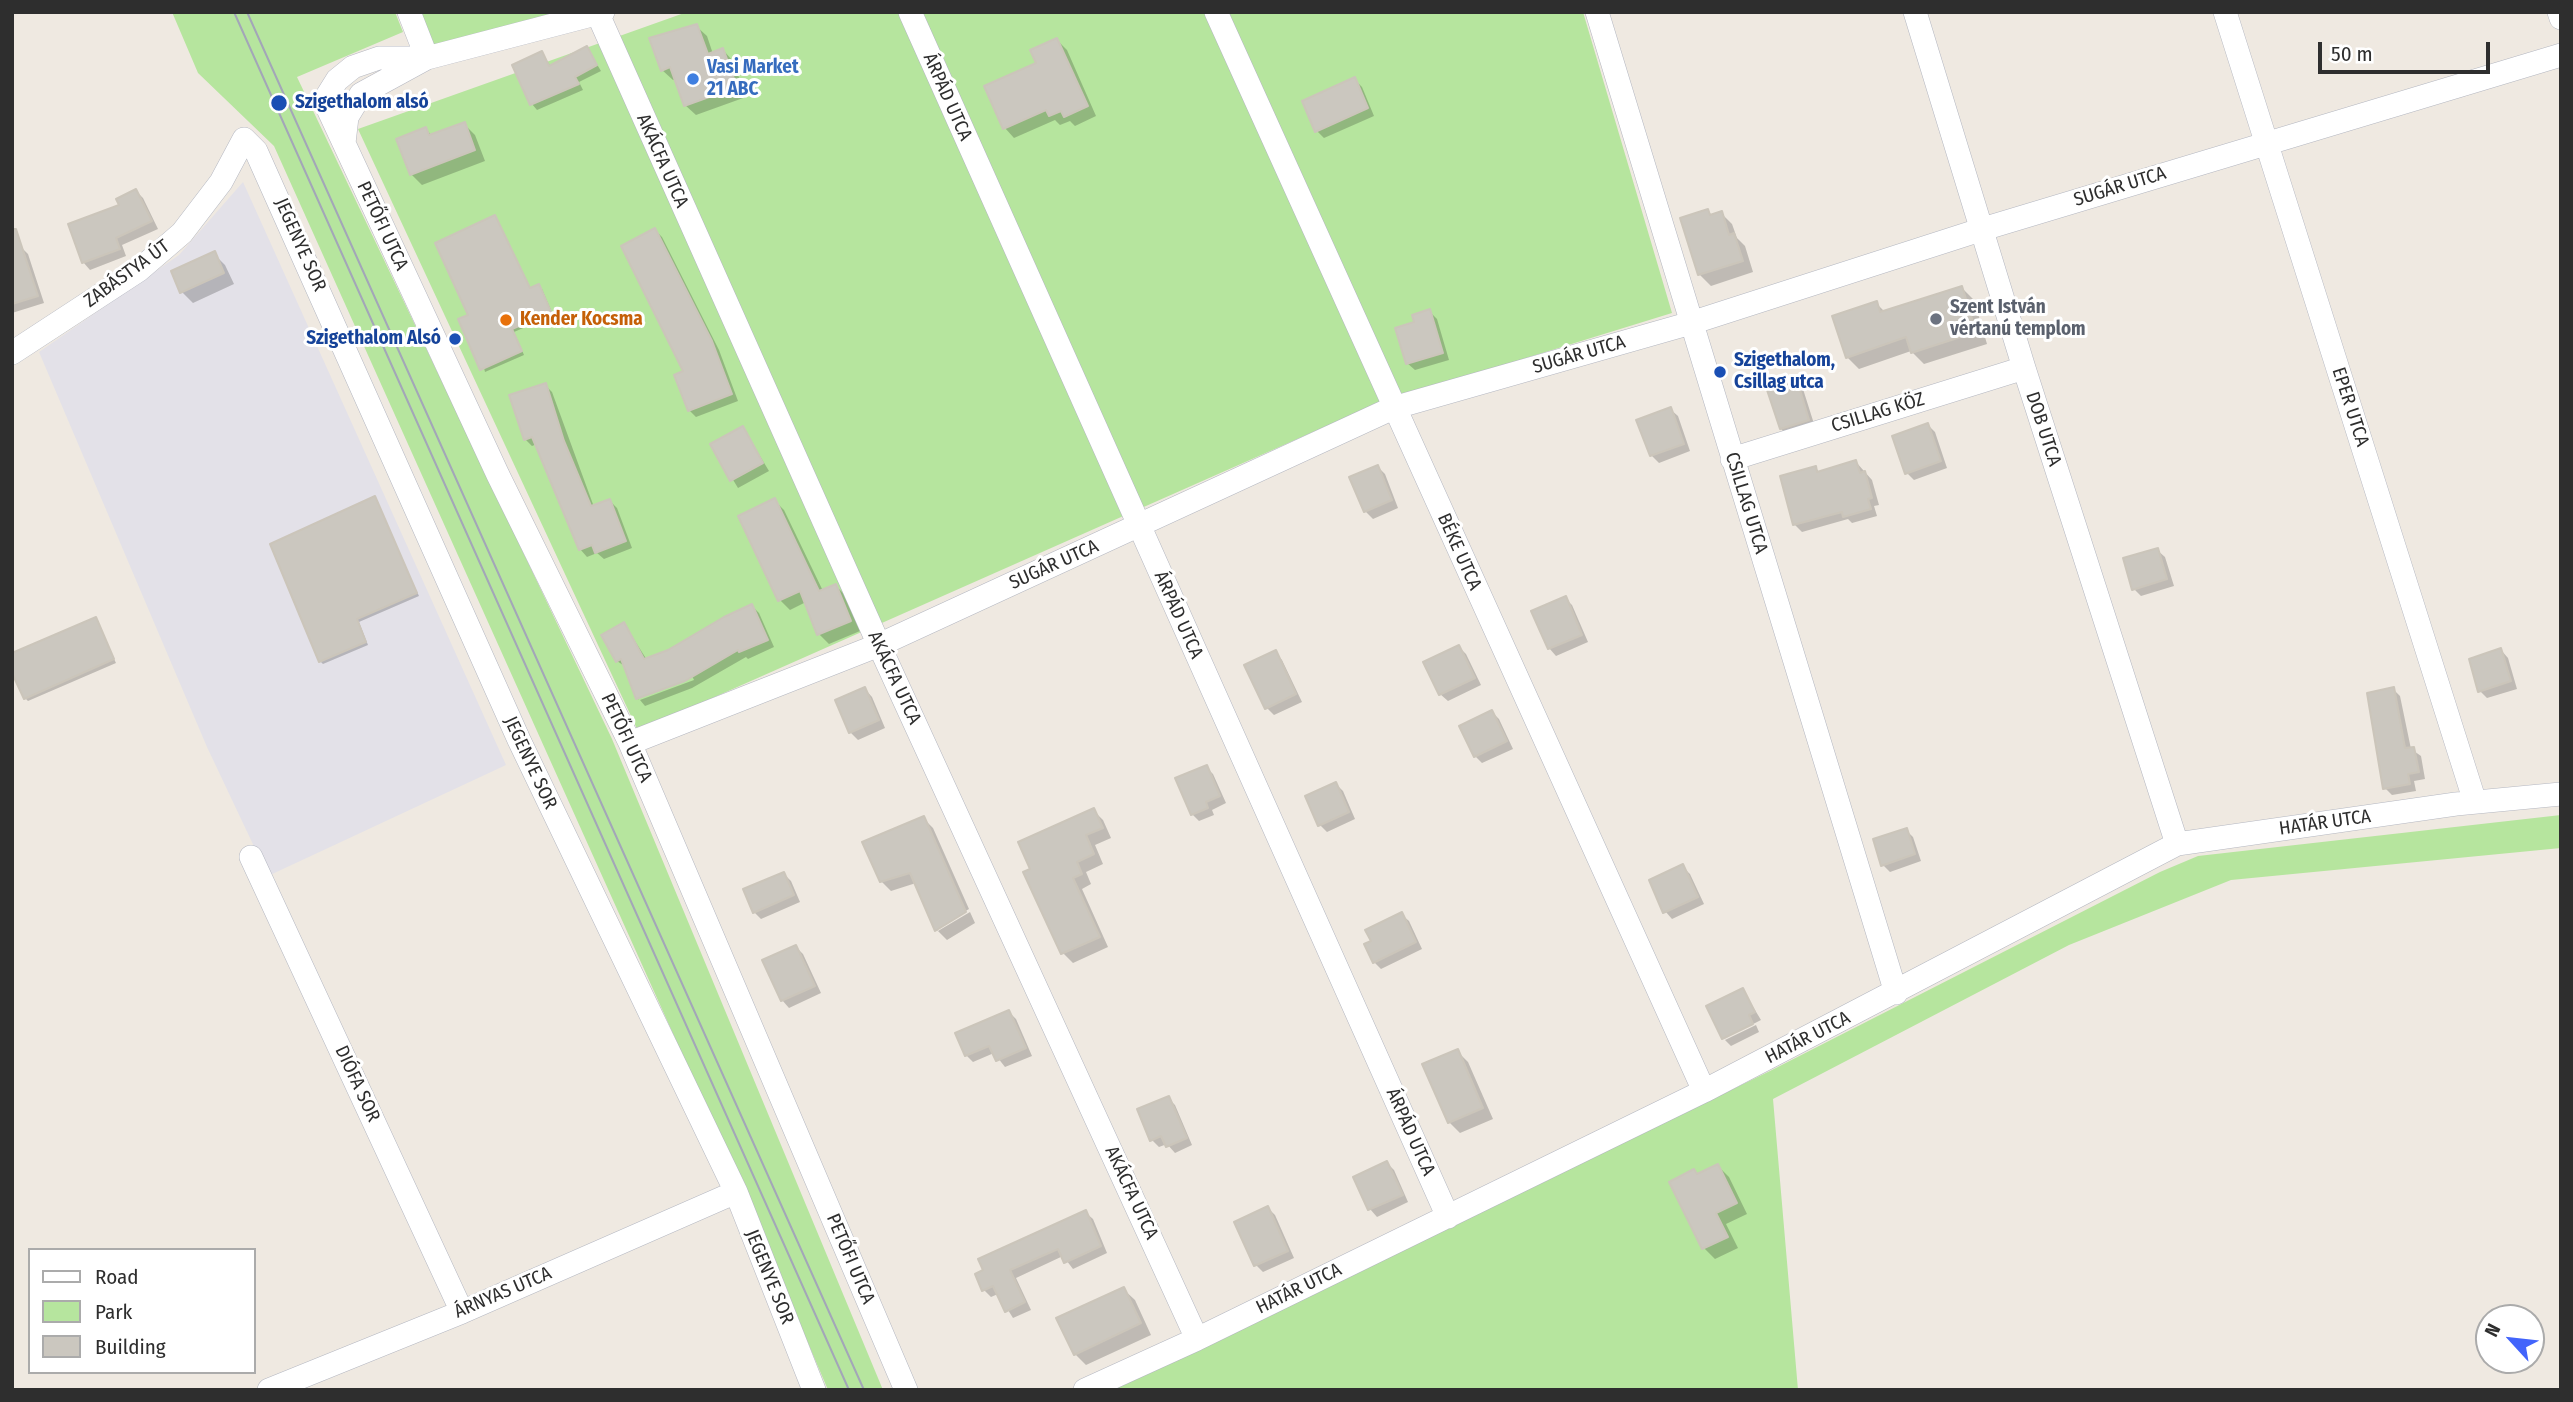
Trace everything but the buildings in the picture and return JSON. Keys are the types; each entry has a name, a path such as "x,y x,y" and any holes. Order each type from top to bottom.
{"street":[{"path":"409,12 427,58"},
{"name":"ÁRPÁD UTCA","path":"910,12 1448,1217"},
{"name":"BÉKE UTCA","path":"1216,12 1704,1091"},
{"name":"CSILLAG UTCA","path":"1597,12 1896,993"},
{"name":"DOB UTCA","path":"1915,12 2024,368 2176,844"},
{"name":"EPER UTCA","path":"2225,12 2475,802"},
{"path":"2559,12 2561,18"},
{"path":"344,143 347,117 361,94 427,58 599,13"},
{"name":"AKÁCFA UTCA","path":"599,13 879,645 1197,1339"},
{"name":"SUGÁR UTCA","path":"630,743 879,645 1393,408 1691,323 1983,229 2561,55"},
{"name":"PETŐFI UTCA","path":"427,58 379,58 366,62 344,73 328,104 498,475 630,743 906,1390"},
{"name":"ZABÁSTYA ÚT","path":"12,353 139,270 182,233 221,182 244,139"},
{"name":"JEGENYE SOR","path":"244,139 256,151 265,166 519,740 736,1192 814,1390"},
{"name":"CSILLAG KÖZ","path":"1732,459 2024,368"},
{"name":"HATÁR UTCA","path":"1084,1390 1197,1339 1704,1091 1896,993 2176,844 2475,802 2561,794"},
{"name":"DIÓFA SOR","path":"251,857 462,1312"},
{"name":"ÁRNYAS UTCA","path":"269,1390 462,1312 736,1192"}],"shaded area":[{"path":"243,182 506,765 268,876 207,747 39,352 179,255"}],"green space":[{"path":"172,12 395,12 403,32 297,77 612,739 883,1390 828,1390 737,1176 274,146 198,73"},
{"path":"408,12 597,12 425,52"},
{"path":"687,12 1583,12 1672,313 1374,405 638,731 358,129"},
{"path":"2561,815 2561,848 2231,880 2069,945 1773,1099 1798,1390 1105,1390 1198,1349 1770,1071 2160,872 2198,856"}],"tram line":[{"path":"234,12 849,1390"},
{"path":"247,12 864,1390"}],"place":[{"name":"Vasi Market 21 ABC","path":"693,79"},
{"name":"Szigethalom alsó","path":"279,103"},
{"name":"Szent István vértanú templom","path":"1936,319"},
{"name":"Kender Kocsma","path":"506,320"},
{"name":"Szigethalom Alsó","path":"455,339"},
{"name":"Szigethalom, Csillag utca","path":"1720,372"}]}
